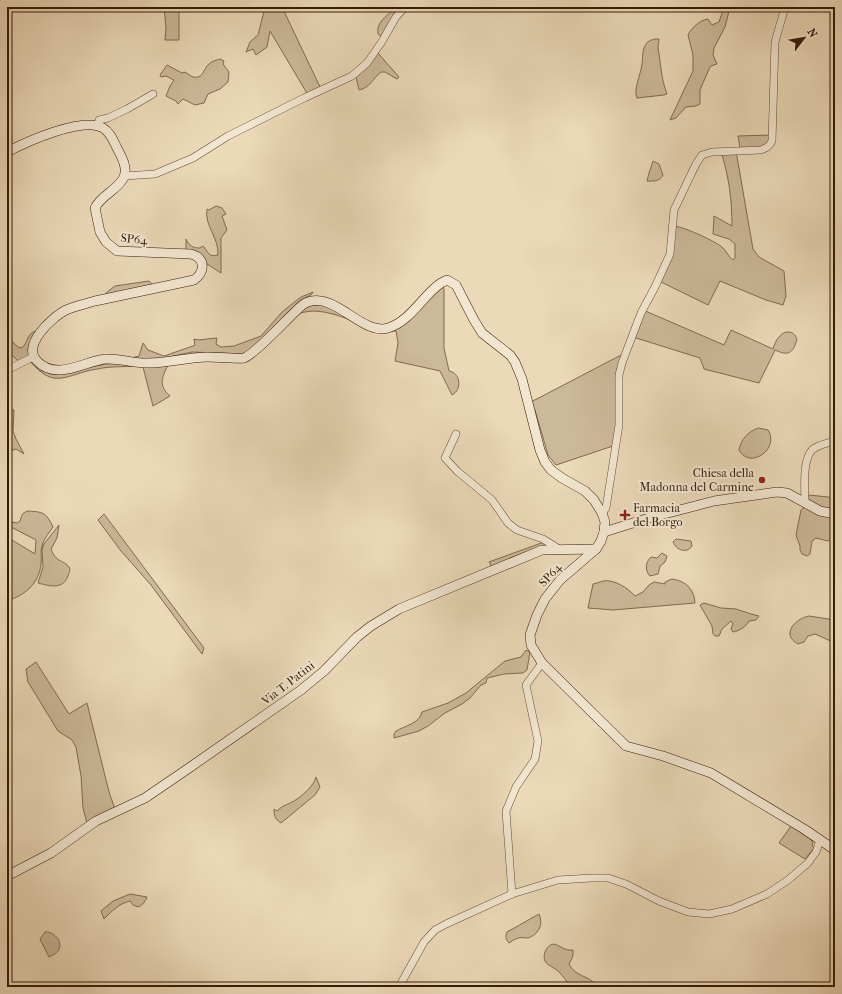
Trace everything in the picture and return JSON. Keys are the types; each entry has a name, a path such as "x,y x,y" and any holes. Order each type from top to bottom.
{"street":[{"path":"7,152 52,132 88,125 97,126 103,128 114,141 124,162 124,176 154,174 193,158 228,136 352,76 367,63 396,17 405,7"},
{"path":"602,513 606,508 619,425 619,375 641,313 670,254 674,210 696,164 702,155 712,152 761,150 767,148 772,141 775,42 784,7"},
{"path":"97,126 99,120 108,118 127,109 153,94"},
{"name":"SP64","path":"33,357 32,346 35,339 53,319 67,310 79,305 169,284 194,280 203,269 203,264 195,255 186,253 117,251 106,242 99,228 95,208 101,199 120,183 124,176"},
{"path":"7,370 33,357 41,366 59,371 105,359 144,363 205,357 244,358 258,348 307,302 320,300 332,304 373,328 387,329 406,318 436,286 447,280 456,285 482,333 510,355 515,362 522,379 540,450 545,462 551,470 585,491 594,500 602,513 605,522 604,532 649,518 714,501 766,493 787,493 820,511 835,514"},
{"path":"456,434 445,458 447,461 492,500 508,523 517,530 543,539 559,550"},
{"path":"805,503 805,470 808,456 812,450 835,441"},
{"name":"SP64","path":"604,532 596,549 560,580 545,599 536,616 530,634 531,645 542,663 626,746 711,773 800,826 835,850"},
{"name":"Via T. Patini","path":"7,876 51,853 96,821 145,798 183,773 302,690 371,626 399,609 542,550 596,549"},
{"path":"512,894 506,811 516,787 535,759 538,741 526,685 542,663"},
{"path":"399,987 424,942 435,930 512,894 558,880 608,878 626,884 659,901 688,912 709,914 732,909 767,894 783,884 808,863 816,852 820,840"}],"shaded area":[{"path":"164,7 179,7 179,40 165,40 166,28"},
{"path":"265,7 282,7 321,89 308,95 270,31 267,47 256,55 253,49 246,52 250,42 258,35"},
{"path":"396,7 403,7 382,37 378,34 379,26 383,19"},
{"path":"724,7 730,7 725,27 714,48 713,55 717,64 711,66 709,69 700,90 700,104 686,107 676,118 670,120 693,71 693,55 688,35 689,32 699,23 708,19 712,25 719,22"},
{"path":"659,39 658,48 661,71 667,94 637,98 636,91 644,48 648,42"},
{"path":"377,52 399,77 397,79 385,72 381,72 369,85 359,90 356,77 367,67"},
{"path":"220,59 224,61 223,64 229,72 228,82 220,89 208,94 204,103 195,105 183,99 178,104 176,101 166,96 174,80 166,76 161,77 160,75 167,65 182,73 187,73 192,77 199,77 210,63"},
{"path":"771,135 770,142 764,148 740,148 738,136"},
{"path":"736,151 753,249 759,257 784,271 786,296 783,305 766,300 720,281 708,305 659,281 675,226 718,244 724,249 731,259 733,260 735,258 735,244 729,239 713,234 714,216 732,226 730,189 721,152"},
{"path":"653,161 659,164 663,175 658,180 647,181 649,173"},
{"path":"216,206 222,208 226,214 222,216 227,230 221,238 221,273 207,264 203,256 186,250 186,239 188,243 195,248 200,248 203,246 210,255 218,255 218,249 209,226 207,215 207,209 209,210"},
{"path":"149,281 153,285 104,297 107,292 115,286"},
{"path":"443,286 444,348 449,371 456,375 459,382 459,386 452,395 440,371 395,361 398,343 396,331 391,331"},
{"path":"313,292 311,295 300,300 266,338 244,354 192,352 155,360 131,358 139,356 143,343 148,350 164,356 195,345 194,339 217,338 216,344 221,347 234,346 261,336 282,312 301,297"},
{"path":"326,304 348,319 329,313 315,311 309,311 296,315 303,306"},
{"path":"643,310 724,345 731,330 773,349 777,340 786,332 794,334 797,339 792,351 783,353 775,350 759,383 704,369 700,358 633,337"},
{"path":"35,331 36,334 28,356 19,362 7,350 7,337 18,347 22,348 30,335"},
{"path":"623,354 616,431 613,446 556,465 548,455 535,410 533,410 531,402"},
{"path":"30,361 42,371 54,374 106,364 122,363 140,366 102,368 86,371 69,377 54,378 47,376"},
{"path":"168,365 162,381 164,389 170,396 153,406 143,367"},
{"path":"11,409 14,410 13,431 24,454 16,449 7,456 7,435 9,434 7,418"},
{"path":"758,428 768,430 771,437 767,450 762,455 756,457 750,458 744,456 739,450 741,442 746,436"},
{"path":"809,495 835,499 835,511 824,509 808,500"},
{"path":"805,507 835,516 835,536 828,541 816,538 812,541 810,554 807,556 802,554 796,535 801,510"},
{"path":"28,511 44,514 53,527 43,543 41,550 40,571 34,583 20,596 7,601 7,537 35,554 36,540 7,525 7,521 17,523 20,521 23,514"},
{"path":"104,514 204,648 202,654 151,585 121,551 98,520"},
{"path":"59,525 57,538 51,549 55,557 69,567 69,573 63,583 56,586 38,583 43,567 42,550 44,544"},
{"path":"676,539 691,541 692,546 687,550 679,549 673,542"},
{"path":"544,542 546,544 492,567 489,562"},
{"path":"662,553 667,556 665,562 660,566 658,574 650,576 647,569 649,559 651,557 657,558"},
{"path":"672,579 688,586 693,594 695,603 613,610 588,608 593,584 603,581 612,581 625,587 635,596 643,592 654,582 665,584 665,582"},
{"path":"704,603 721,608 736,609 759,616 756,620 749,621 738,631 733,632 731,629 733,624 731,621 722,629 719,636 715,636 713,634 712,626 700,605"},
{"path":"809,616 835,620 835,643 815,634 808,636 804,642 798,644 793,640 790,636 790,632 794,624"},
{"path":"526,650 530,652 527,670 523,673 504,674 487,678 486,683 481,685 470,698 445,713 428,726 419,731 394,738 396,731 415,722 421,716 422,712 448,703 466,693 505,661 521,657"},
{"path":"36,662 69,714 87,703 109,792 115,809 87,823 83,808 81,776 76,747 72,740 58,731 28,682 26,669"},
{"path":"316,777 320,787 315,795 281,823 279,822 275,817 274,809 277,811 281,807 301,796 310,787"},
{"path":"791,826 813,842 812,845 814,848 805,859 779,843"},
{"path":"130,894 147,897 144,903 138,907 133,905 130,901 122,904 104,919 101,911 113,901"},
{"path":"539,914 541,922 535,935 528,938 518,938 509,943 507,941 507,932"},
{"path":"45,932 54,935 60,943 58,952 49,957 40,939"},
{"path":"554,944 565,949 573,950 573,956 569,964 571,967 577,973 590,980 598,987 571,987 559,972 545,960 545,952 549,946"}],"place":[{"name":"Chiesa della Madonna del Carmine","path":"762,480"},
{"name":"Farmacia del Borgo","path":"625,515"}]}
